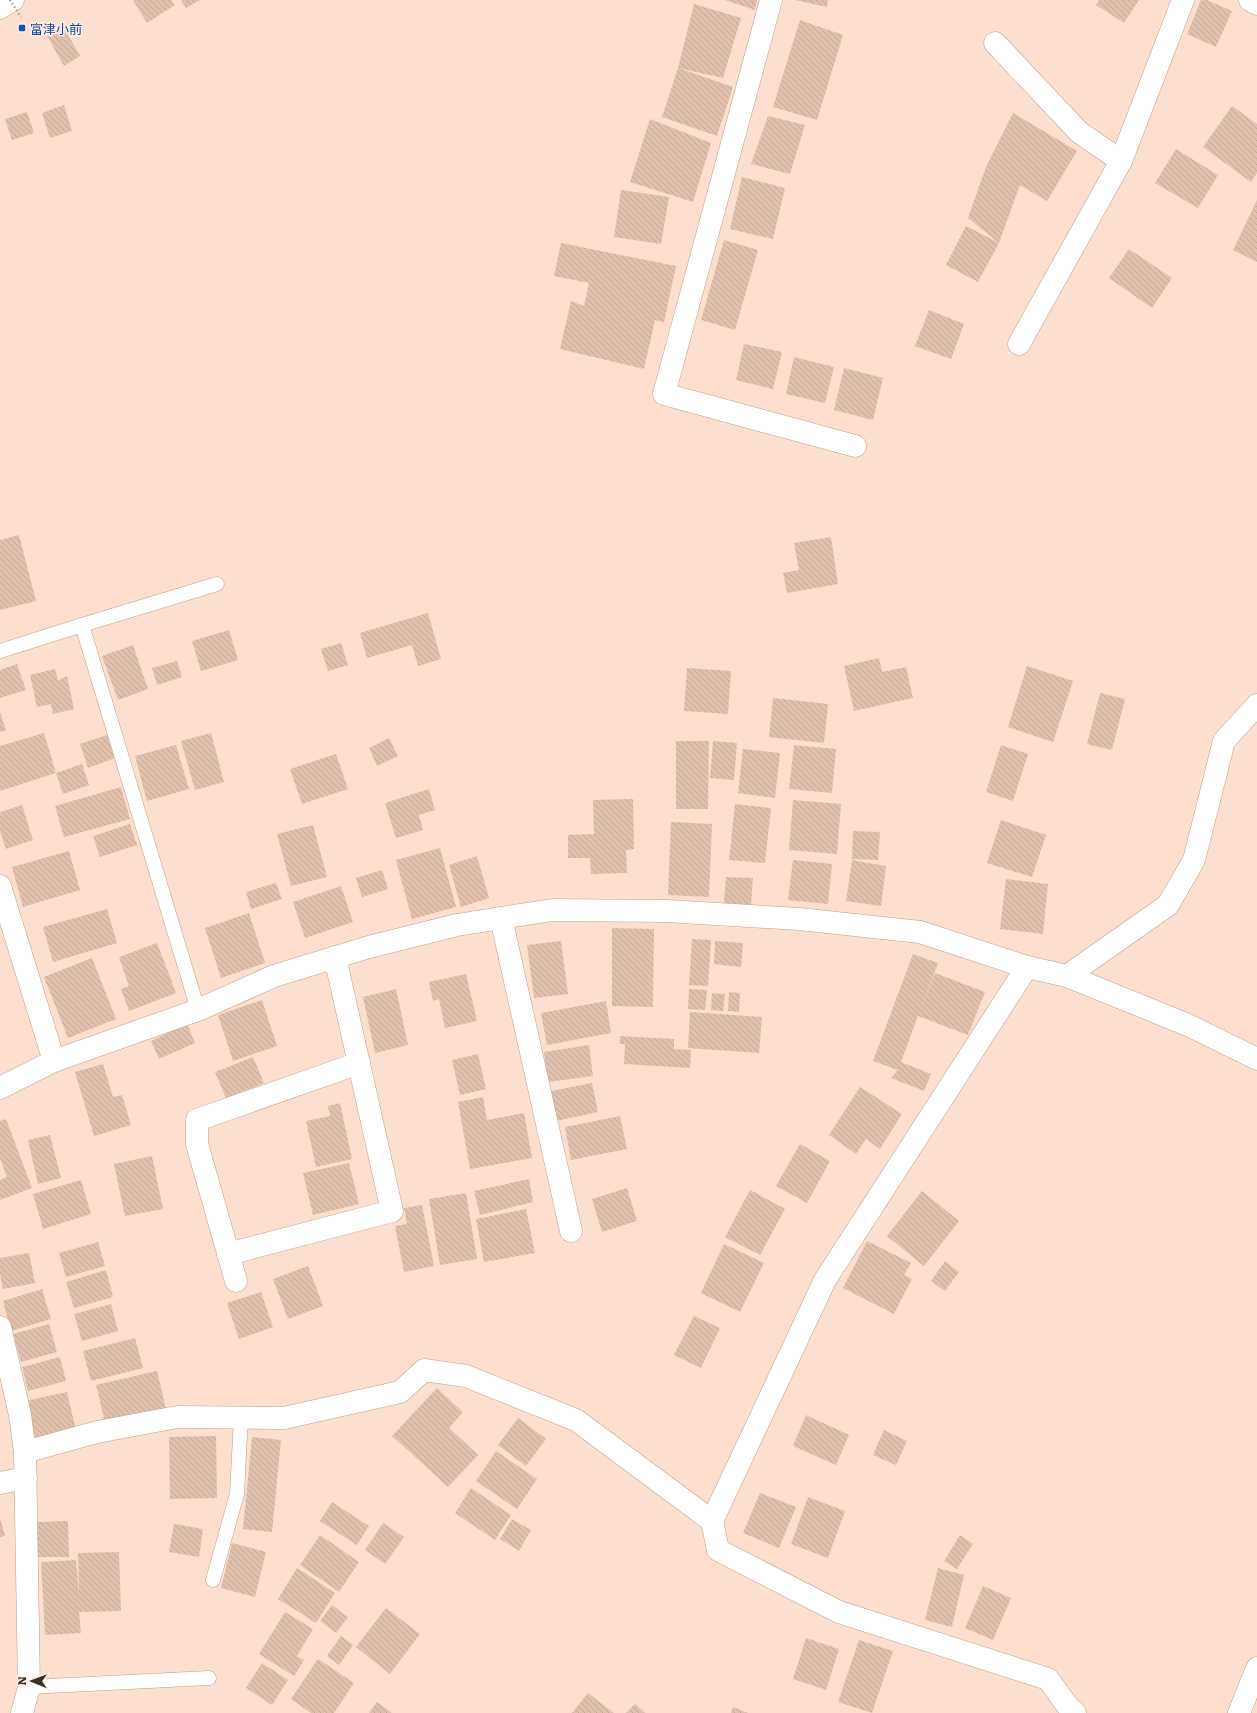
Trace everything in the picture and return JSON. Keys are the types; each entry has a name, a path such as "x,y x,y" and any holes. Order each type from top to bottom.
{"street":[{"path":"771,0 664,394 855,446"},
{"path":"1019,344 1121,161 1183,0"},
{"path":"1250,0 1257,4"},
{"path":"0,8 15,6"},
{"path":"995,43 1079,132 1121,161"},
{"path":"1068,976 1168,905 1194,860 1224,741 1257,705"},
{"path":"0,886 54,1061"},
{"path":"0,1088 54,1061 198,1010 274,976 369,947 457,925 552,910 667,911 799,919 920,932 1026,967 1068,976 1188,1025 1257,1059"},
{"path":"501,918 571,1231"},
{"path":"228,1254 392,1211 335,958"},
{"path":"1026,967 825,1280 712,1521 718,1550 839,1612 1048,1679 1071,1711"},
{"path":"236,1281 197,1144 197,1120 359,1063"},
{"path":"0,1327 20,1415 25,1452 29,1687 22,1713"},
{"path":"25,1452 97,1432 176,1416 284,1418 400,1392 424,1370 466,1376 576,1420 712,1521"},
{"path":"0,1483 26,1478"},
{"path":"1239,1713 1257,1668"}],"lane":[{"path":"0,651 217,584"},
{"path":"82,625 198,1010"},
{"path":"213,1580 237,1494 241,1417"},
{"path":"29,1687 209,1678"}],"building":[{"path":"133,0 171,0 175,5 147,23"},
{"path":"181,0 200,0 186,8"},
{"path":"725,0 757,0 755,10"},
{"path":"795,0 828,0 827,7"},
{"path":"1099,0 1139,0 1124,23 1096,5"},
{"path":"1201,0 1207,0 1232,11 1216,47 1187,34"},
{"path":"694,4 741,18 723,78 678,68"},
{"path":"800,20 843,35 817,120 773,107"},
{"path":"63,26 80,56 64,66 47,36"},
{"path":"678,68 733,87 717,136 662,117"},
{"path":"64,105 72,131 50,138 42,113"},
{"path":"1232,106 1257,124 1257,173 1251,182 1203,147"},
{"path":"27,112 34,133 12,140 5,119"},
{"path":"1013,113 1077,151 1047,201 1020,185 999,243 968,218 986,167"},
{"path":"768,116 805,125 790,174 751,164"},
{"path":"650,119 711,143 693,202 630,182"},
{"path":"1176,149 1218,175 1198,208 1155,183"},
{"path":"742,177 785,188 773,239 730,229"},
{"path":"621,190 669,197 661,244 614,237"},
{"path":"1257,200 1257,262 1233,250"},
{"path":"966,226 999,243 978,282 946,265"},
{"path":"724,240 758,250 735,330 701,320"},
{"path":"561,243 676,266 664,322 655,320 644,369 560,349 571,301 584,306 589,283 554,276"},
{"path":"1129,249 1172,278 1152,308 1109,278"},
{"path":"929,310 964,324 951,359 915,346"},
{"path":"744,344 782,352 773,389 736,380"},
{"path":"794,357 834,367 825,403 786,394"},
{"path":"844,368 883,378 873,420 834,410"},
{"path":"19,535 36,601 0,610 0,540"},
{"path":"831,537 838,584 787,593 783,573 799,570 794,543"},
{"path":"428,613 441,659 418,666 412,645 367,658 360,633"},
{"path":"229,630 238,660 201,671 192,641"},
{"path":"341,643 348,665 328,671 321,649"},
{"path":"133,645 148,689 118,700 102,656"},
{"path":"879,658 882,672 906,667 913,698 854,711 844,666"},
{"path":"177,661 182,677 157,685 152,668"},
{"path":"17,664 26,690 0,698 0,670"},
{"path":"1027,666 1073,681 1053,742 1008,727"},
{"path":"687,668 731,671 728,714 684,711"},
{"path":"55,669 58,681 67,676 74,709 53,714 51,704 37,707 30,675"},
{"path":"1100,693 1125,699 1112,750 1087,744"},
{"path":"773,698 828,704 824,743 769,737"},
{"path":"0,712 6,730 0,732"},
{"path":"44,733 56,773 0,791 0,746"},
{"path":"211,733 224,782 195,790 181,741"},
{"path":"107,735 115,758 88,768 80,744"},
{"path":"389,738 398,756 377,766 369,748"},
{"path":"676,741 709,741 708,809 676,809"},
{"path":"713,741 737,743 734,780 710,778"},
{"path":"176,745 189,789 147,801 135,756"},
{"path":"794,745 836,749 832,793 789,789"},
{"path":"1001,745 1028,754 1013,801 986,792"},
{"path":"743,749 780,753 775,798 738,793"},
{"path":"336,754 348,789 302,804 290,769"},
{"path":"82,764 89,785 63,794 56,773"},
{"path":"121,787 130,819 64,837 55,806"},
{"path":"429,789 435,810 419,815 423,830 396,838 385,803"},
{"path":"633,799 634,849 626,850 627,873 591,874 590,858 568,858 568,835 594,834 593,800"},
{"path":"793,800 841,804 837,854 789,850"},
{"path":"735,804 771,808 765,863 729,860"},
{"path":"22,805 33,840 6,849 0,831 0,812"},
{"path":"1001,820 1046,835 1032,877 987,863"},
{"path":"671,822 712,824 709,897 668,895"},
{"path":"130,824 137,845 100,857 93,836"},
{"path":"313,825 327,877 291,886 277,834"},
{"path":"853,831 880,832 878,860 852,859"},
{"path":"440,848 456,907 412,919 396,860"},
{"path":"69,851 80,890 23,907 12,867"},
{"path":"477,856 489,898 461,907 449,865"},
{"path":"793,860 832,864 828,904 788,900"},
{"path":"852,860 886,866 881,906 846,901"},
{"path":"382,870 388,889 362,897 356,878"},
{"path":"726,877 753,878 751,905 724,903"},
{"path":"1006,879 1048,884 1043,934 1000,929"},
{"path":"276,883 282,899 251,909 246,892"},
{"path":"341,886 353,922 305,938 293,902"},
{"path":"107,909 117,943 53,962 43,927"},
{"path":"249,913 265,963 221,978 205,928"},
{"path":"612,928 654,929 653,1007 612,1006"},
{"path":"692,939 711,940 708,986 689,985"},
{"path":"561,941 568,994 534,998 527,945"},
{"path":"715,941 743,943 741,967 714,964"},
{"path":"157,943 176,993 129,1011 121,989 129,986 119,957"},
{"path":"913,954 938,963 920,1011 935,973 985,992 968,1035 918,1016 901,1062 931,1074 924,1091 891,1078 898,1070 873,1061"},
{"path":"92,958 116,1019 68,1038 44,977"},
{"path":"466,974 477,1021 445,1028 439,999 433,1001 429,982"},
{"path":"396,989 408,1045 375,1053 363,997"},
{"path":"689,989 707,990 705,1010 688,1009"},
{"path":"729,992 740,993 739,1012 728,1011"},
{"path":"712,993 725,994 723,1011 711,1010"},
{"path":"262,1000 277,1046 233,1061 218,1015"},
{"path":"606,1001 611,1033 547,1045 541,1013"},
{"path":"690,1012 762,1017 759,1053 688,1048"},
{"path":"187,1024 195,1043 159,1059 151,1041"},
{"path":"620,1036 674,1039 674,1049 691,1050 690,1068 624,1064 625,1044 620,1044"},
{"path":"589,1045 593,1076 548,1082 544,1052"},
{"path":"478,1054 486,1089 460,1095 452,1060"},
{"path":"253,1057 264,1083 226,1098 215,1072"},
{"path":"103,1064 113,1097 122,1095 131,1125 94,1136 75,1072"},
{"path":"592,1083 598,1112 556,1121 551,1091"},
{"path":"860,1087 902,1114 880,1149 866,1139 856,1154 829,1135"},
{"path":"483,1097 487,1120 524,1113 532,1158 470,1169 458,1102"},
{"path":"340,1103 352,1159 316,1167 306,1121 330,1116 328,1106"},
{"path":"620,1116 627,1149 571,1160 565,1127"},
{"path":"6,1119 32,1188 0,1200 0,1180 7,1177 0,1158 0,1121"},
{"path":"50,1135 61,1178 38,1184 28,1140"},
{"path":"800,1144 830,1161 807,1203 776,1186"},
{"path":"152,1156 163,1209 125,1216 114,1164"},
{"path":"349,1163 359,1204 313,1215 303,1173"},
{"path":"529,1179 533,1202 480,1215 474,1191"},
{"path":"81,1180 91,1214 43,1229 33,1194"},
{"path":"627,1188 637,1221 602,1232 592,1199"},
{"path":"750,1190 785,1209 760,1255 725,1237"},
{"path":"922,1191 959,1221 924,1266 887,1236"},
{"path":"466,1193 477,1259 440,1265 429,1199"},
{"path":"422,1205 434,1266 404,1272 395,1226 407,1224 404,1208"},
{"path":"526,1209 535,1253 484,1262 476,1219"},
{"path":"867,1241 911,1263 904,1275 912,1279 894,1314 843,1288"},
{"path":"98,1242 105,1266 66,1277 59,1253"},
{"path":"724,1244 764,1263 740,1312 701,1293"},
{"path":"29,1253 35,1283 3,1289 0,1274 0,1258"},
{"path":"945,1261 959,1272 945,1291 931,1281"},
{"path":"308,1266 323,1306 288,1319 273,1279"},
{"path":"106,1270 113,1297 74,1308 66,1282"},
{"path":"42,1289 51,1319 11,1331 3,1301"},
{"path":"261,1292 273,1327 239,1339 227,1303"},
{"path":"111,1304 118,1331 82,1341 74,1314"},
{"path":"694,1316 720,1328 701,1368 674,1355"},
{"path":"49,1324 57,1352 21,1362 13,1334"},
{"path":"135,1338 143,1368 91,1381 83,1351"},
{"path":"60,1357 66,1381 28,1391 22,1367"},
{"path":"157,1371 166,1409 105,1423 96,1385"},
{"path":"437,1388 463,1412 449,1428 478,1455 448,1487 392,1436"},
{"path":"67,1392 76,1430 34,1439 25,1401"},
{"path":"806,1415 849,1435 836,1465 793,1446"},
{"path":"518,1418 546,1439 526,1466 498,1445"},
{"path":"884,1430 907,1441 896,1465 873,1455"},
{"path":"216,1436 217,1498 170,1499 169,1437"},
{"path":"252,1437 281,1440 272,1532 243,1529"},
{"path":"496,1451 537,1479 517,1509 476,1481"},
{"path":"471,1488 511,1515 495,1540 455,1513"},
{"path":"760,1493 796,1507 779,1548 743,1533"},
{"path":"808,1497 845,1511 828,1558 791,1544"},
{"path":"332,1502 369,1526 357,1545 320,1521"},
{"path":"0,1518 5,1536 0,1537"},
{"path":"512,1519 531,1530 519,1551 500,1539"},
{"path":"68,1521 69,1557 37,1557 37,1522"},
{"path":"383,1523 404,1537 385,1564 365,1550"},
{"path":"174,1524 203,1529 199,1557 169,1552"},
{"path":"320,1535 359,1562 339,1592 300,1565"},
{"path":"960,1535 973,1544 957,1569 944,1561"},
{"path":"232,1543 266,1552 255,1597 221,1588"},
{"path":"119,1552 121,1611 79,1612 81,1633 45,1635 41,1562 76,1560 79,1594 78,1553"},
{"path":"297,1568 335,1593 316,1623 278,1599"},
{"path":"938,1568 964,1575 952,1627 925,1620"},
{"path":"983,1586 1011,1598 993,1640 965,1628"},
{"path":"332,1605 348,1617 336,1633 320,1621"},
{"path":"386,1608 420,1634 390,1674 356,1647"},
{"path":"285,1612 313,1629 297,1656 304,1660 294,1676 259,1654"},
{"path":"341,1636 353,1645 339,1665 327,1656"},
{"path":"806,1638 839,1649 826,1690 793,1679"},
{"path":"859,1640 893,1651 872,1713 838,1702"},
{"path":"318,1659 354,1683 334,1713 311,1713 291,1699"},
{"path":"262,1663 288,1680 272,1705 246,1688"},
{"path":"588,1693 614,1713 572,1713"},
{"path":"377,1702 392,1713 369,1713"},
{"path":"635,1704 645,1713 626,1713"},
{"path":"733,1707 748,1713 731,1713"}],"place":[{"name":"富津小前","path":"22,28"}]}
